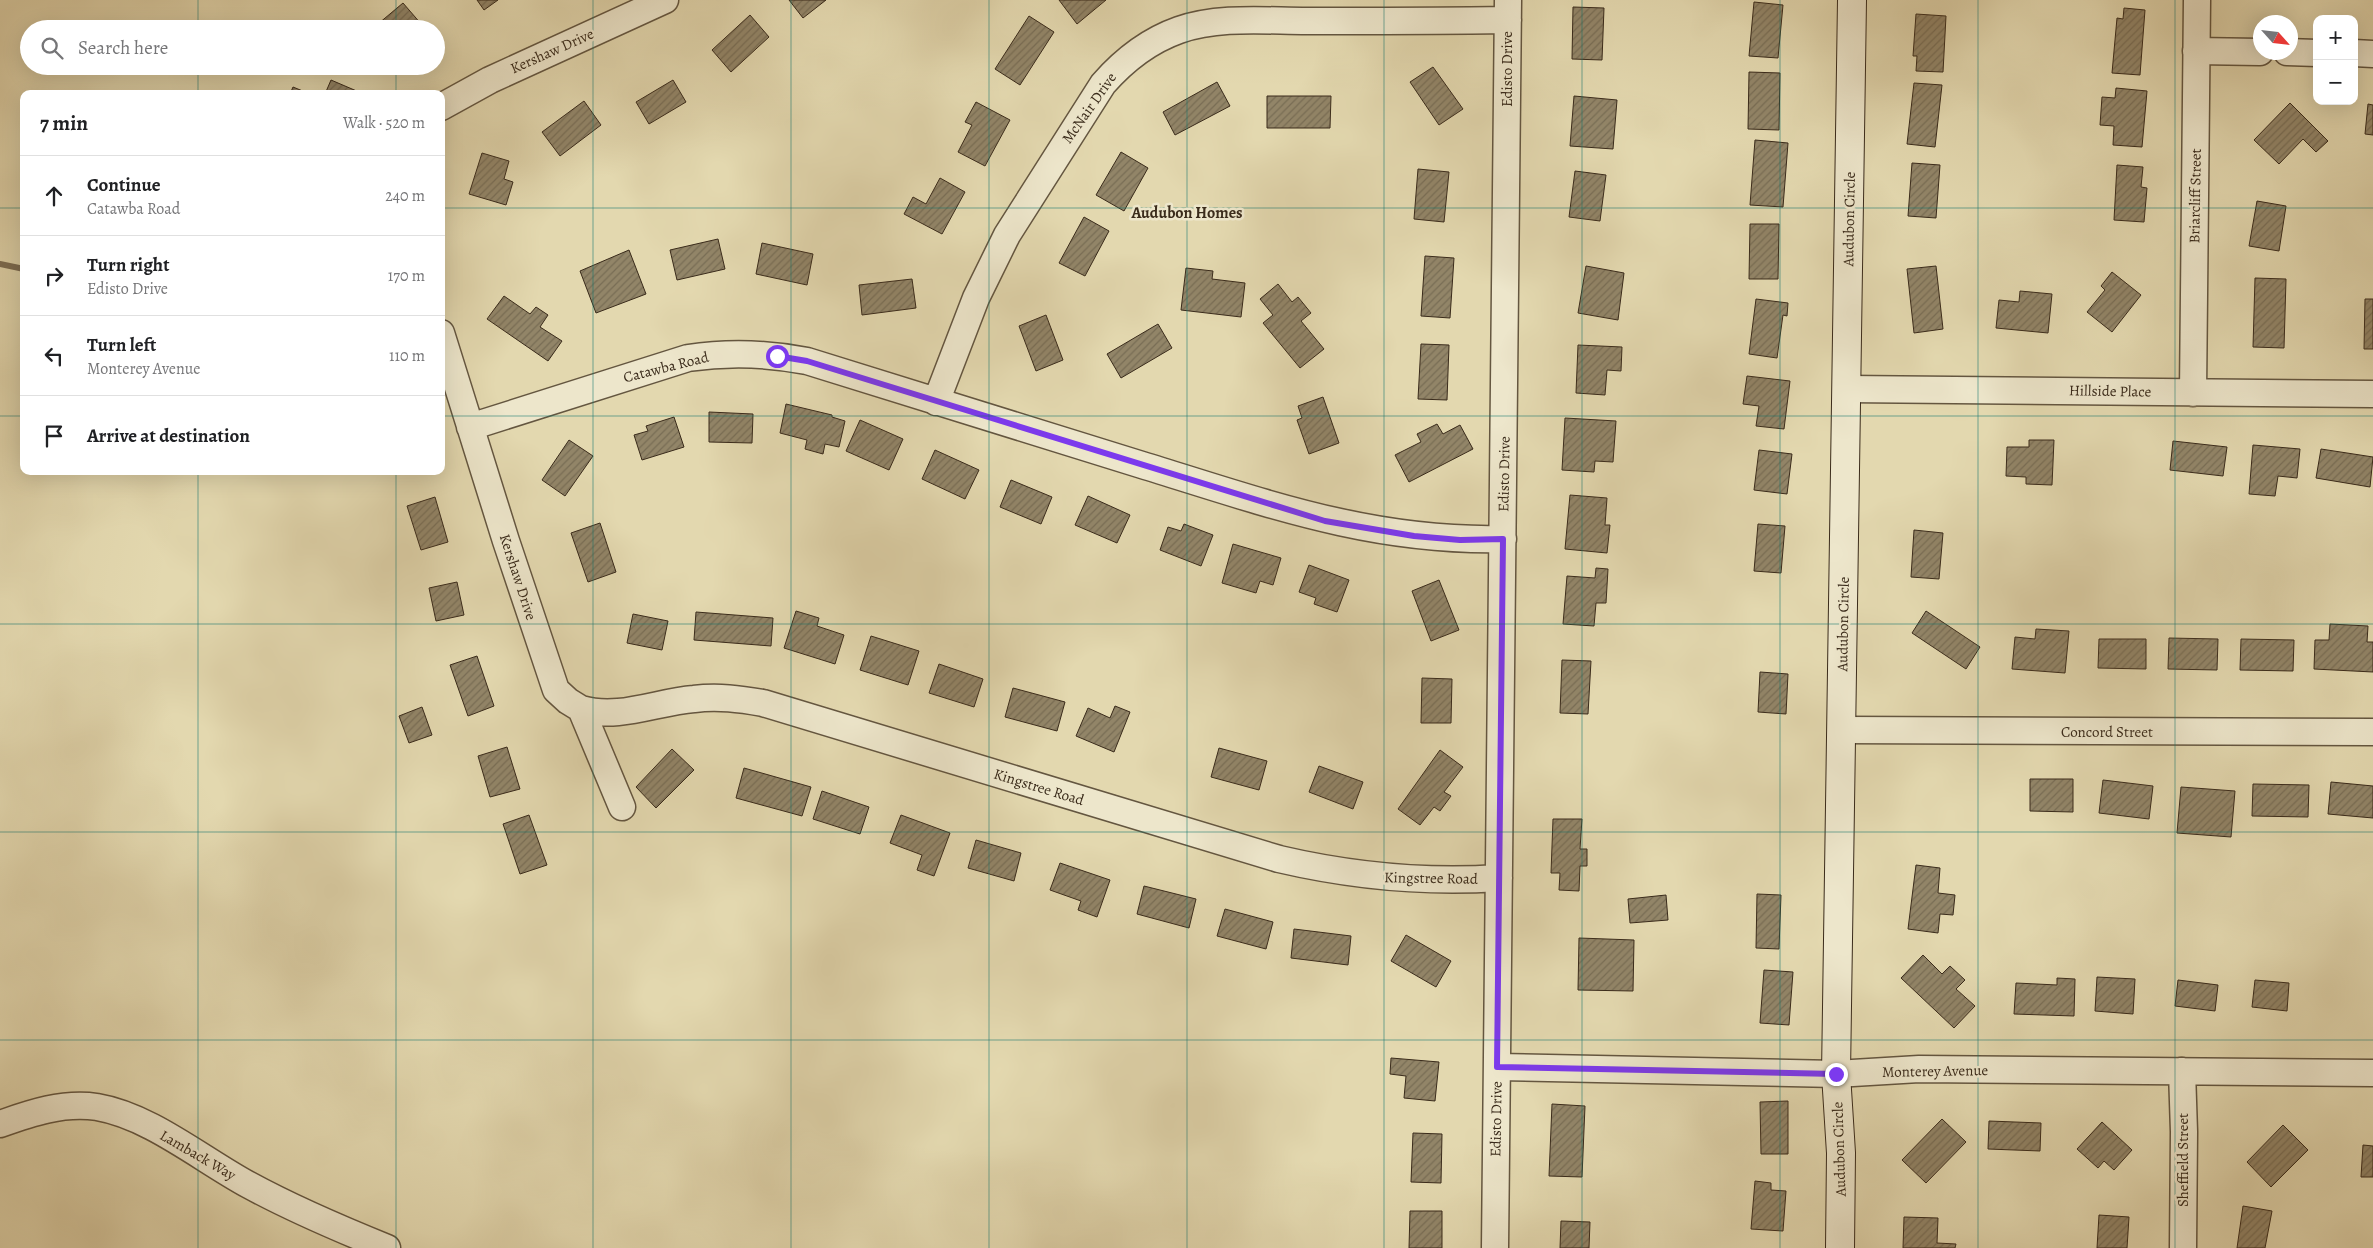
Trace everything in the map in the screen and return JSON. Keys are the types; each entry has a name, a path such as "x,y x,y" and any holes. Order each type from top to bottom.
{"street":[{"name":"Kershaw Drive","path":"445,105 490,80 665,0"},
{"name":"Audubon Circle","path":"1840,1248 1841,1153 1836,1074 1852,0"},
{"name":"Briarcliff Street","path":"2193,393 2196,0"},
{"name":"McNair Drive","path":"936,402 976,298 1007,235 1103,84 1118,67 1137,51 1179,30 1262,10 1508,10"},
{"name":"Edisto Drive","path":"1495,1248 1508,10"},
{"path":"2196,51 2253,52"},
{"path":"2298,52 2313,53"},
{"path":"2358,54 2373,54"},
{"name":"Kershaw Drive","path":"445,346 506,541 556,690 581,709"},
{"name":"Catawba Road","path":"470,427 659,366 717,354 777,356 807,361 1325,521 1414,536 1460,540 1503,539"},
{"name":"Hillside Place","path":"1847,389 2373,394"},
{"name":"Kingstree Road","path":"581,709 611,714 693,699 716,697 763,703 1279,859 1323,869 1394,879 1457,881 1499,878"},
{"path":"581,709 622,807"},
{"name":"Concord Street","path":"1842,730 2373,732"},
{"name":"Monterey Avenue","path":"1497,1067 1836,1074 1919,1069 2373,1074"},
{"name":"Sheffield Street","path":"2182,1071 2184,1132 2183,1248"},
{"name":"Lamback Way","path":"0,1124 53,1108 96,1107 118,1113 139,1120 249,1185 350,1233 387,1248"}],"building":[{"path":"477,0 498,0 484,10"},
{"path":"789,0 826,0 803,18"},
{"path":"1059,0 1106,0 1077,24"},
{"path":"1754,2 1783,5 1778,58 1749,56"},
{"path":"403,3 418,20 383,20"},
{"path":"1573,7 1604,8 1602,60 1572,59"},
{"path":"2124,8 2145,10 2140,75 2112,73 2117,18 2123,19"},
{"path":"1916,14 1946,16 1943,72 1916,71 1917,56 1913,56"},
{"path":"750,15 769,37 731,72 712,50"},
{"path":"1029,16 1054,32 1020,85 995,69"},
{"path":"1433,67 1463,109 1439,125 1410,82"},
{"path":"1749,72 1780,73 1779,130 1748,129"},
{"path":"331,80 354,90 327,90"},
{"path":"673,80 686,102 649,124 636,102"},
{"path":"1217,82 1230,106 1175,135 1163,112"},
{"path":"1914,83 1942,85 1935,147 1907,144"},
{"path":"2116,88 2147,91 2142,147 2113,145 2114,126 2100,125 2102,97 2115,98"},
{"path":"1267,96 1331,96 1330,128 1267,128"},
{"path":"1574,96 1617,100 1613,149 1570,146"},
{"path":"584,101 601,125 560,156 542,132"},
{"path":"976,102 1010,120 985,166 958,152 972,125 965,122"},
{"path":"2290,103 2328,141 2316,152 2303,139 2279,164 2254,140"},
{"path":"2368,104 2373,105 2373,135 2365,134"},
{"path":"1755,140 1788,143 1783,207 1750,205"},
{"path":"1121,152 1148,168 1124,211 1096,195"},
{"path":"482,153 509,161 504,179 513,182 506,205 469,194"},
{"path":"1912,163 1940,165 1936,218 1908,216"},
{"path":"2117,165 2143,167 2141,187 2147,188 2144,222 2114,220"},
{"path":"1418,169 1449,172 1444,222 1414,219"},
{"path":"1575,171 1606,175 1600,221 1569,217"},
{"path":"940,178 965,192 942,234 904,214 913,197 926,204"},
{"path":"2257,201 2286,206 2279,251 2249,246"},
{"path":"1084,217 1109,231 1085,276 1059,263"},
{"path":"1750,224 1779,224 1778,279 1749,279"},
{"path":"718,239 725,269 677,280 670,250"},
{"path":"762,243 813,254 807,285 756,274"},
{"path":"629,250 646,294 596,313 580,271"},
{"path":"1425,256 1454,258 1450,318 1421,316"},
{"path":"1586,266 1624,273 1618,320 1578,313"},
{"path":"1936,266 1943,329 1914,333 1907,269"},
{"path":"1186,268 1213,271 1212,279 1245,283 1241,317 1181,310"},
{"path":"2112,272 2141,295 2112,332 2087,312 2105,290 2101,286"},
{"path":"2255,278 2286,279 2284,348 2253,347"},
{"path":"912,279 916,308 862,315 859,285"},
{"path":"1278,284 1292,302 1298,297 1311,313 1301,321 1324,349 1300,368 1263,323 1273,315 1260,299"},
{"path":"2020,291 2052,294 2048,333 1996,328 1999,300 2019,302"},
{"path":"504,296 530,314 536,307 548,315 540,327 562,341 548,361 487,319"},
{"path":"1756,299 1788,303 1787,316 1783,315 1777,358 1749,354"},
{"path":"2365,299 2373,299 2373,349 2364,349"},
{"path":"1046,315 1063,360 1036,371 1019,326"},
{"path":"1158,324 1172,348 1121,378 1107,354"},
{"path":"1421,344 1449,345 1447,400 1418,399"},
{"path":"1578,345 1622,347 1621,371 1607,370 1605,395 1576,393"},
{"path":"1747,376 1790,381 1784,429 1756,426 1759,406 1743,404"},
{"path":"1323,397 1339,443 1309,454 1297,420 1302,418 1298,406"},
{"path":"786,404 832,415 832,417 845,421 839,447 825,444 823,454 805,449 807,440 780,433"},
{"path":"709,412 753,414 752,443 709,442"},
{"path":"674,417 684,447 642,460 634,435 648,431 646,426"},
{"path":"1565,418 1616,421 1613,462 1595,461 1594,472 1562,470"},
{"path":"860,420 903,439 889,470 846,451"},
{"path":"1437,424 1443,434 1460,425 1473,449 1409,482 1395,455 1421,442 1417,434"},
{"path":"569,440 593,456 565,496 542,480"},
{"path":"2029,440 2054,440 2052,485 2026,484 2026,477 2006,476 2007,447 2029,447"},
{"path":"2173,441 2227,447 2223,476 2170,470"},
{"path":"2253,445 2300,449 2297,478 2278,476 2275,496 2249,494"},
{"path":"2321,449 2373,457 2370,487 2316,478"},
{"path":"935,450 979,470 965,499 922,479"},
{"path":"1759,450 1792,454 1787,494 1754,490"},
{"path":"1011,480 1052,497 1041,524 1000,507"},
{"path":"1570,495 1607,498 1605,525 1610,525 1607,553 1565,549"},
{"path":"1088,496 1130,515 1117,543 1075,525"},
{"path":"435,497 448,542 421,550 407,506"},
{"path":"600,523 616,572 588,582 571,533"},
{"path":"1184,524 1213,535 1201,566 1160,550 1168,527 1181,531"},
{"path":"1758,524 1785,526 1781,573 1754,571"},
{"path":"1914,530 1943,533 1939,579 1911,577"},
{"path":"1233,544 1281,558 1273,585 1260,581 1256,593 1222,583"},
{"path":"1309,565 1349,580 1337,612 1314,604 1316,598 1299,592"},
{"path":"1596,568 1608,569 1606,603 1596,603 1594,626 1563,624 1567,576 1595,578"},
{"path":"1439,580 1459,630 1431,641 1412,591"},
{"path":"457,582 464,615 436,621 429,588"},
{"path":"796,611 819,618 817,626 844,635 835,664 784,648"},
{"path":"1926,611 1980,647 1966,669 1912,633"},
{"path":"696,612 773,618 771,646 694,640"},
{"path":"633,614 668,621 662,650 627,643"},
{"path":"2330,624 2368,626 2367,642 2373,642 2373,672 2314,669 2315,640 2329,640"},
{"path":"2036,629 2069,631 2065,673 2012,669 2015,637 2035,639"},
{"path":"871,636 919,651 908,685 860,670"},
{"path":"2169,638 2218,639 2217,670 2168,669"},
{"path":"2099,639 2146,639 2146,669 2098,668"},
{"path":"2241,639 2294,640 2293,671 2240,670"},
{"path":"477,656 494,706 468,716 450,665"},
{"path":"1562,660 1591,661 1588,714 1560,713"},
{"path":"939,664 983,679 974,707 929,693"},
{"path":"1760,672 1788,674 1786,714 1758,712"},
{"path":"1422,678 1452,679 1451,723 1421,723"},
{"path":"1013,688 1065,702 1057,731 1005,717"},
{"path":"1115,706 1130,712 1114,752 1076,736 1088,708 1110,718"},
{"path":"422,707 432,735 409,743 399,716"},
{"path":"507,747 520,789 490,797 478,756"},
{"path":"1219,748 1267,761 1259,790 1211,777"},
{"path":"672,749 694,770 656,808 636,787"},
{"path":"1440,750 1463,767 1444,792 1451,796 1440,811 1434,807 1420,825 1398,809"},
{"path":"1319,766 1363,782 1353,809 1309,792"},
{"path":"744,768 811,787 802,816 736,798"},
{"path":"2030,779 2073,779 2073,812 2030,811"},
{"path":"2103,780 2153,786 2149,819 2099,813"},
{"path":"2331,782 2373,786 2373,818 2328,814"},
{"path":"2253,784 2309,785 2308,817 2252,816"},
{"path":"2181,787 2235,791 2231,837 2177,833"},
{"path":"822,791 869,807 860,834 813,819"},
{"path":"529,815 547,865 520,874 503,824"},
{"path":"901,815 950,833 934,876 917,870 922,855 890,843"},
{"path":"1553,819 1582,819 1580,849 1587,849 1587,866 1580,866 1579,891 1559,890 1560,873 1551,873"},
{"path":"976,840 1021,853 1014,881 968,868"},
{"path":"1060,863 1110,880 1097,917 1078,910 1081,901 1050,890"},
{"path":"1916,865 1940,868 1938,893 1955,895 1953,915 1940,914 1938,933 1908,929"},
{"path":"1144,886 1196,899 1189,928 1137,914"},
{"path":"1757,894 1781,895 1779,949 1756,948"},
{"path":"1666,895 1668,920 1630,923 1628,899"},
{"path":"1225,909 1273,922 1266,949 1217,936"},
{"path":"1294,929 1351,936 1348,965 1291,958"},
{"path":"1406,935 1451,961 1436,987 1391,961"},
{"path":"1579,938 1634,940 1633,991 1578,990"},
{"path":"1923,955 1942,974 1950,966 1965,980 1956,989 1975,1006 1954,1028 1901,978"},
{"path":"1764,970 1793,972 1789,1025 1760,1023"},
{"path":"2097,977 2135,979 2133,1014 2095,1011"},
{"path":"2057,978 2075,979 2074,1016 2014,1014 2016,983 2057,985"},
{"path":"2178,980 2218,985 2215,1011 2175,1006"},
{"path":"2255,980 2289,983 2287,1011 2252,1007"},
{"path":"1391,1058 1439,1062 1435,1101 1404,1098 1406,1076 1390,1074"},
{"path":"1788,1101 1788,1154 1761,1154 1760,1102"},
{"path":"1552,1104 1585,1106 1582,1177 1549,1176"},
{"path":"1942,1119 1966,1142 1926,1183 1902,1160"},
{"path":"1989,1121 2041,1123 2040,1151 1988,1149"},
{"path":"2102,1122 2132,1150 2114,1170 2104,1161 2098,1168 2077,1149"},
{"path":"2283,1125 2308,1150 2271,1187 2247,1162"},
{"path":"1413,1133 1442,1134 1441,1183 1411,1182"},
{"path":"2363,1145 2373,1146 2373,1177 2361,1177"},
{"path":"1755,1181 1771,1183 1771,1190 1786,1191 1783,1231 1751,1229"},
{"path":"2243,1206 2272,1211 2265,1248 2237,1248"},
{"path":"1410,1211 1442,1211 1442,1248 1409,1248"},
{"path":"2099,1215 2129,1217 2127,1248 2097,1248"},
{"path":"1904,1217 1938,1218 1937,1243 1956,1244 1955,1248 1903,1248"},
{"path":"1561,1221 1590,1222 1589,1248 1560,1248"}],"waterway":[{"path":"0,264 20,268"}],"district":[{"name":"Audubon Homes","path":"1187,212"}],"route":[{"path":"777,356 807,361 1325,521 1369,530 1414,536 1460,540 1503,539 1497,1067 1836,1074"}]}
